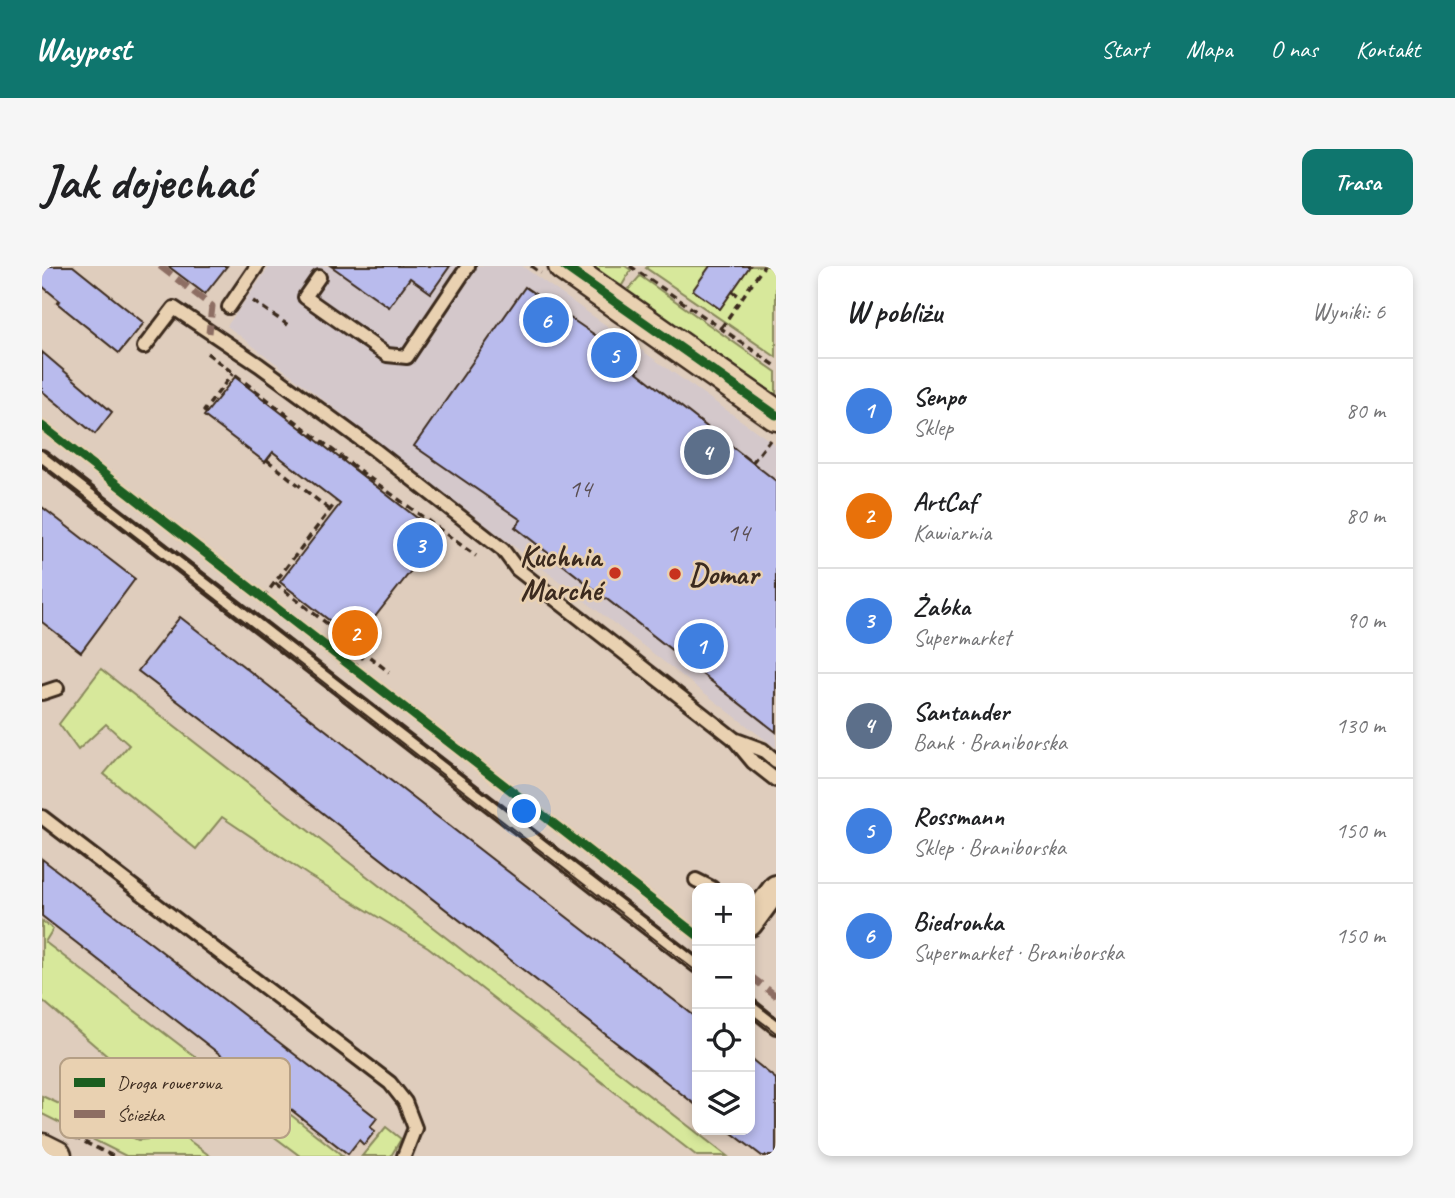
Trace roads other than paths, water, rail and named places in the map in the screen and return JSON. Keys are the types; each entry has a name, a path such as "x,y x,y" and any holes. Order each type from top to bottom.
{"street":[{"path":"564,266 774,426"},
{"path":"755,913 776,888"}],"lane":[{"path":"229,307 257,266"},
{"path":"319,277 305,297 387,355 407,356 468,266"},
{"path":"144,347 174,308 209,334 259,365 467,521 503,550 517,569 733,738 753,762 776,780"},
{"path":"42,457 692,962"},
{"path":"42,693 57,688"},
{"path":"733,738 763,750 776,761"},
{"path":"42,817 390,1083 405,1102 415,1128 404,1156"},
{"path":"696,880 702,883"},
{"path":"754,1009 776,1027"}],"tram line":[{"path":"42,450 692,954"},
{"path":"42,464 692,968"},
{"path":"755,1003 776,1019"},
{"path":"755,1017 776,1033"}],"place":[{"name":"Biedronka","path":"546,320"},
{"name":"Rossmann","path":"614,355"},
{"name":"Santander","path":"707,452"},
{"name":"Żabka","path":"420,545"},
{"name":"Kuchnia Marché","path":"615,573"},
{"name":"Domar","path":"675,574"},
{"name":"ArtCaf","path":"355,633"},
{"name":"Senpo","path":"701,646"}]}
